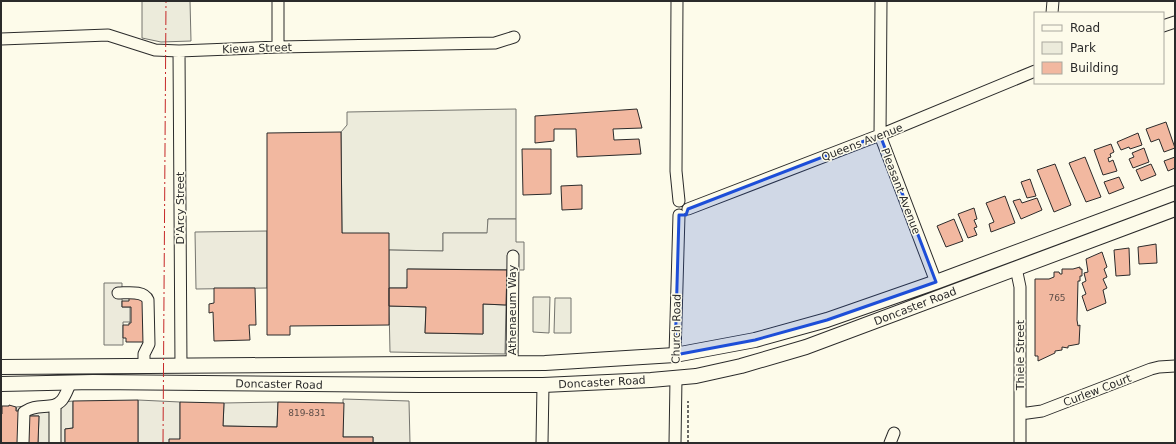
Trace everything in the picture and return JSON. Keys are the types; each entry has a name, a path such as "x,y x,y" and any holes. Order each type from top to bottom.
{"main road":[{"name":"Doncaster Road","path":"1,367 512,364 675,356 763,338 827,320 936,282 1175,192"},
{"name":"Doncaster Road","path":"1,384 90,382 419,386 543,385 696,376 741,366 806,348 1175,209"},
{"name":"Church Road","path":"675,356 676,378"},
{"path":"419,365 419,386"},
{"path":"89,366 90,382"}],"street":[{"path":"278,1 278,47"},
{"path":"677,1 676,171 679,201 684,202 687,206 683,212"},
{"name":"Pleasant Avenue","path":"881,1 880,135 936,282"},
{"path":"1052,12 1053,1"},
{"path":"1164,26 1175,22"},
{"name":"Kiewa Street","path":"1,39 108,35 155,50 179,51 278,47 495,43 514,37"},
{"name":"D'Arcy Street","path":"179,51 181,366"},
{"name":"Queens Avenue","path":"683,212 880,135 1034,71"},
{"name":"Church Road","path":"675,356 683,212"},
{"name":"Athenaeum Way","path":"512,364 513,256"},
{"name":"Thiele Street","path":"1016,268 1020,282 1020,443"},
{"path":"118,293 142,293 148,300 149,344 144,354 144,366"},
{"name":"Curlew Court","path":"1020,414 1042,411 1151,369 1175,366"},
{"name":"Church Road","path":"675,443 676,378"},
{"path":"23,443 24,412 33,406 55,406 62,400 71,382"},
{"path":"542,443 543,385"},
{"path":"55,406 55,443"}],"path":[{"path":"688,402 688,443"}],"highlighted area":[{"path":"880,135 936,282 827,320 755,340 675,355 679,215 686,215 688,209"}],"green space":[{"path":"142,1 190,1 191,41 161,42 142,38"},
{"path":"516,109 516,219 488,219 488,233 443,233 443,251 389,250 342,233 341,132 347,125 347,112"},
{"path":"533,297 550,297 549,333 533,332"},
{"path":"555,298 571,298 571,333 554,333"}],"shaded area":[{"path":"488,219 516,219 516,242 524,242 524,270 408,269 407,288 389,288 389,250 443,251 443,233 487,233"},
{"path":"267,231 267,288 196,289 195,232"},
{"path":"104,283 122,283 122,307 130,307 130,322 123,322 123,345 104,345"},
{"path":"483,304 506,305 505,354 390,352 389,306 426,307 425,333 483,334"},
{"path":"343,399 409,401 410,443 373,443 373,437 343,437"},
{"path":"138,400 180,402 180,439 169,443 138,443"},
{"path":"73,401 73,428 65,429 65,443 38,443 39,416 19,416 16,407"},
{"path":"278,402 277,427 223,426 224,403"}],"building":[{"path":"637,109 642,128 613,129 614,140 639,139 641,154 577,157 576,129 554,129 554,141 535,143 535,116"},
{"path":"1166,122 1175,148 1164,152 1159,139 1151,142 1146,129"},
{"path":"341,132 342,233 389,233 389,325 290,326 290,335 267,335 267,133"},
{"path":"1138,133 1142,145 1121,150 1117,142"},
{"path":"1111,144 1114,152 1110,154 1111,157 1108,158 1109,162 1113,160 1117,171 1103,175 1094,150"},
{"path":"1144,148 1149,162 1133,168 1129,159 1134,157 1132,153"},
{"path":"522,149 551,149 551,194 523,195"},
{"path":"1085,157 1101,197 1086,202 1069,163"},
{"path":"1175,157 1175,168 1168,171 1164,161"},
{"path":"1055,164 1071,205 1054,212 1037,170"},
{"path":"1151,164 1156,175 1141,181 1136,170"},
{"path":"1119,177 1124,188 1109,194 1104,182"},
{"path":"1030,179 1036,196 1027,198 1021,182"},
{"path":"582,185 582,209 562,210 561,186"},
{"path":"1005,196 1015,223 991,232 989,224 994,222 986,203"},
{"path":"1037,198 1042,210 1021,219 1013,201 1020,199 1022,203"},
{"path":"974,208 977,219 974,220 977,227 974,228 977,235 968,238 958,214"},
{"path":"954,219 963,241 946,247 937,226"},
{"path":"1156,244 1157,263 1139,264 1138,247"},
{"path":"1129,248 1130,275 1116,276 1114,250"},
{"path":"1102,252 1107,267 1104,269 1107,277 1103,279 1107,288 1103,290 1106,303 1087,311 1082,296 1086,294 1082,283 1086,281 1084,273 1088,272 1086,259"},
{"path":"1080,267 1080,269 1082,269 1082,276 1080,276 1080,281 1078,281 1077,320 1078,326 1080,325 1079,344 1068,346 1068,348 1062,347 1062,350 1055,351 1055,353 1038,361 1038,356 1035,356 1035,279 1049,279 1054,277 1054,272 1059,272 1062,274 1062,269 1073,269"},
{"path":"407,269 507,270 506,305 483,304 483,334 425,333 426,307 389,306 389,288 407,288"},
{"path":"214,288 255,288 256,325 249,325 250,340 214,341 213,312 209,313 209,304 214,303"},
{"path":"129,297 143,299 146,342 126,342 126,338 123,338 123,325 129,325 129,323 131,323 131,307 122,307 122,301 129,301"},
{"path":"138,400 138,443 65,443 65,429 73,428 73,401"},
{"path":"180,402 224,403 223,426 277,427 278,402 344,403 343,437 373,437 373,443 169,443 169,439 180,439"},
{"path":"9,405 16,407 16,411 19,411 19,416 39,416 38,443 1,443 2,406"}],"power":[{"path":"163,443 166,1"}]}
